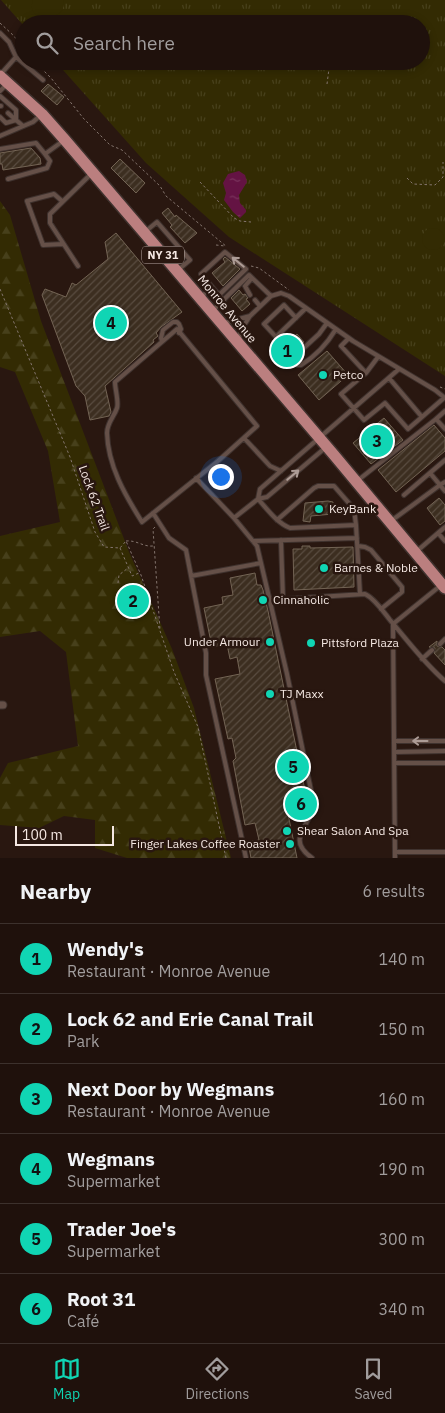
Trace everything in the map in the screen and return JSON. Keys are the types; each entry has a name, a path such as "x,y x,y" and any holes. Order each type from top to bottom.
{"main road":[{"name":"Monroe Avenue","path":"2,81 42,114 65,140 444,585"}],"lane":[{"path":"0,33 9,42 15,55"},
{"path":"2,81 15,59"},
{"path":"31,70 43,80"},
{"path":"0,96 16,110 16,120"},
{"path":"8,114 23,126"},
{"path":"0,136 33,122 42,114"},
{"path":"0,118 6,123 16,120"},
{"path":"45,154 65,140"},
{"path":"0,149 36,142 50,161 47,168 8,179"},
{"path":"78,266 50,223 50,214 92,173"},
{"path":"62,201 54,194 48,194 27,201 43,245 63,244"},
{"path":"144,233 157,222 190,260 176,271"},
{"path":"219,295 246,269 225,252 201,274 224,301"},
{"path":"250,295 246,283 251,276"},
{"path":"251,276 271,296"},
{"path":"211,312 251,276"},
{"path":"199,298 212,287"},
{"path":"239,345 241,330 250,316 260,306 271,296 281,294 290,296 349,338 445,398 408,429 385,403 364,420 340,394 366,373 378,357"},
{"path":"254,300 260,306"},
{"path":"296,318 284,305 264,324 276,337 296,318 306,308"},
{"path":"221,323 234,322 250,316"},
{"path":"162,341 160,338 163,330 173,322 180,326 179,333"},
{"path":"328,323 294,357 297,364 301,365 307,362 322,349 336,329"},
{"path":"176,329 179,333 258,426 142,522 125,494 115,470 107,432 110,420 118,407 115,382 176,329"},
{"path":"349,338 341,346 366,373"},
{"path":"234,518 258,499 267,497 323,443 354,409 399,369"},
{"path":"389,378 422,417"},
{"path":"356,482 445,411"},
{"path":"436,419 445,430"},
{"path":"244,438 270,466 281,471"},
{"path":"258,499 260,490 281,471 323,443"},
{"path":"404,495 445,460"},
{"path":"430,473 445,491"},
{"path":"196,478 234,518 257,546 287,674 314,806 312,816 302,827 300,835 302,849 312,858"},
{"path":"390,522 445,482"},
{"path":"277,520 314,488 318,486 334,486 354,509 358,538 360,594"},
{"path":"258,499 277,520 290,528 356,525"},
{"path":"152,513 169,538 186,550 206,653 206,675 246,858"},
{"path":"415,552 442,530 445,541"},
{"path":"253,541 358,538"},
{"path":"280,540 283,599"},
{"path":"358,546 371,550 402,586 402,592 381,609"},
{"path":"191,576 261,563"},
{"path":"393,624 444,585"},
{"path":"270,600 360,594 370,596 422,659 445,681"},
{"path":"393,624 395,858"},
{"path":"440,644 445,639"},
{"path":"422,659 432,650"},
{"path":"395,741 443,741 445,735"},
{"path":"395,752 445,751"},
{"path":"394,763 445,763"},
{"path":"395,852 445,852"}],"path":[{"path":"0,23 15,37"},
{"path":"43,70 84,119 110,145 122,150 160,186 166,196 229,250"},
{"path":"327,84 329,70"},
{"path":"407,178 413,184 435,186 443,177 443,162"},
{"path":"200,182 234,218 251,222"},
{"path":"216,245 226,246"},
{"path":"249,266 259,268 290,291"},
{"name":"Lock 62 Trail","path":"0,288 70,457 95,532 104,547 120,548"},
{"path":"438,385 445,389"},
{"path":"160,524 153,529 160,633"},
{"path":"140,572 132,576 120,548 126,541 134,540 146,546 154,546"},
{"path":"126,541 140,572 174,672 198,727 226,858"},
{"path":"118,583 119,576 128,568"}],"green space":[{"path":"1,0 445,0 445,376 229,237 146,163 63,70 430,70 430,15 15,16"},
{"path":"33,0 63,0 63,7 60,13 56,15 37,15 32,8"},
{"path":"0,201 10,215 41,321 129,552 172,649 194,708 231,858 127,858 95,848 95,820 64,816 39,828 0,825 0,778 8,763 78,746 66,652 40,631 0,637 0,536 60,522 48,451 15,372 0,367"},
{"path":"433,228 443,235 444,239 437,249 433,250 423,243 422,239 429,229"}],"water":[{"path":"239,171 245,175 247,182 239,195 240,203 246,210 240,218 224,200 226,193 223,183 228,174"}],"building":[{"path":"48,84 64,97 57,105 41,91"},
{"path":"31,148 40,158 41,164 3,170 2,164 0,164 0,153"},
{"path":"120,159 145,183 136,193 111,168"},
{"path":"168,208 175,217 176,215 197,233 185,243 170,227 172,225 162,213"},
{"path":"116,233 182,312 161,327 156,333 158,336 153,340 154,342 105,386 111,412 109,416 90,420 85,396 76,386 42,295 45,289 66,297 72,283 76,285 108,259 105,242"},
{"path":"225,257 240,269 223,286 212,273 225,262 223,259"},
{"path":"239,290 243,295 245,294 250,304 242,311 231,298"},
{"path":"297,334 304,342 291,355 292,361 287,365 272,347 277,343 281,347"},
{"name":"Petco","path":"327,351 348,375 319,400 298,375"},
{"path":"384,418 403,440 371,464 353,443"},
{"path":"434,425 445,438 445,451 396,492 378,470"},
{"path":"439,498 445,505 445,521 440,525 427,508"},
{"name":"KeyBank","path":"333,502 333,514 311,516 310,522 303,521 305,503"},
{"name":"Barnes & Noble","path":"302,546 310,546 310,548 353,547 354,587 294,590 293,549 302,549"},
{"path":"255,573 257,585 261,585 263,590 268,611 308,805 287,809 297,858 251,858 248,842 259,840 255,823 245,825 233,761 236,758 232,738 228,739 215,679 240,674 237,657 230,659 227,644 212,647 204,608 223,604 222,597 233,595 230,578"},
{"path":"437,641 437,646 445,650 445,665 434,653 435,648 429,647"}],"place":[{"name":"Wegmans","path":"111,323"},
{"name":"Wendy's","path":"287,351"},
{"name":"Petco","path":"323,375"},
{"name":"Next Door by Wegmans","path":"377,441"},
{"name":"KeyBank","path":"319,509"},
{"name":"Barnes & Noble","path":"324,568"},
{"name":"Cinnaholic","path":"263,600"},
{"name":"Lock 62 and Erie Canal Trail","path":"133,601"},
{"name":"Under Armour","path":"270,642"},
{"name":"Pittsford Plaza","path":"311,643"},
{"name":"TJ Maxx","path":"270,694"},
{"name":"Trader Joe's","path":"293,767"},
{"name":"Root 31","path":"301,804"},
{"name":"Shear Salon And Spa","path":"287,831"},
{"name":"Finger Lakes Coffee Roaster","path":"290,844"}]}
